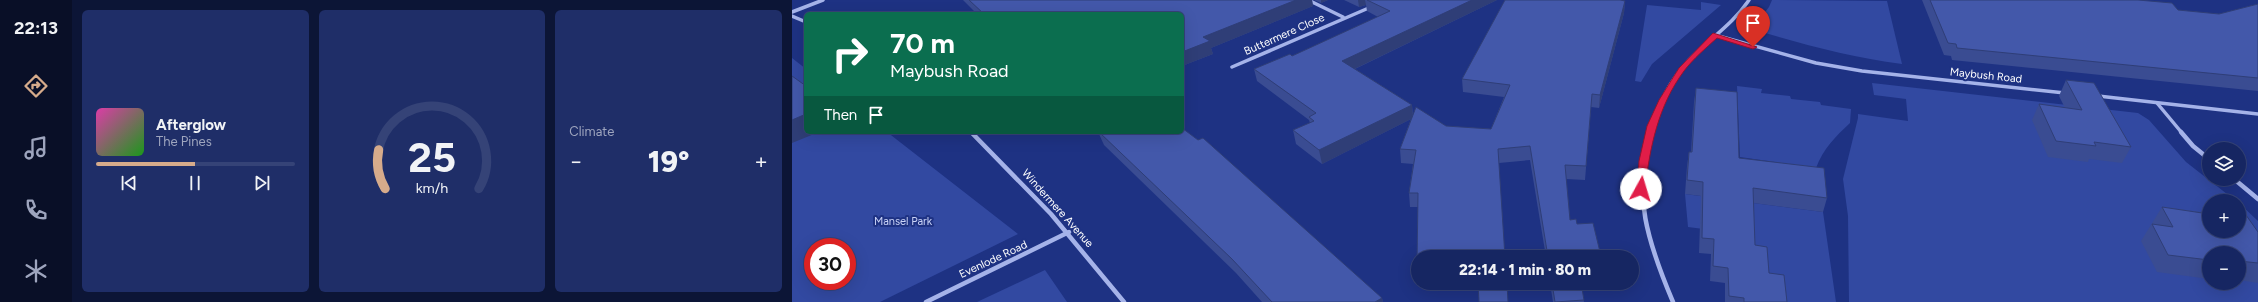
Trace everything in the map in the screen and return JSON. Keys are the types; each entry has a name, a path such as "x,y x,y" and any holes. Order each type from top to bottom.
{"street":[{"path":"792,12 824,0"},
{"name":"Buttermere Close","path":"1308,0 1343,17"},
{"path":"1673,302 1658,266 1647,229 1641,189 1644,161 1651,126 1663,100 1681,69 1715,35 1734,19 1749,0"},
{"name":"Buttermere Close","path":"1232,67 1343,17 1373,6"},
{"path":"792,16 804,21"},
{"name":"Maybush Road","path":"1715,35 1787,56 1854,70 2068,93"},
{"path":"2090,96 2258,114"},
{"path":"2157,103 2193,146 2202,153"},
{"name":"Windermere Avenue","path":"973,134 1006,165 1069,232 1124,302"},
{"path":"2242,186 2258,199"},
{"name":"Evenlode Road","path":"926,302 1069,232"}],"green space":[{"path":"1772,0 1887,1 1902,64 1826,50 1752,29 1769,7"},
{"path":"1701,2 1721,5 1652,64 1641,82 1635,81 1647,5 1701,10"},
{"name":"Mansel Park","path":"792,58 804,67 804,134 890,134 1018,234 880,302 792,302"},
{"path":"1872,83 2138,113 2149,120 2186,162 2202,174 2202,186 2217,186 2227,194 2202,194 2202,238 2246,238 2246,210 2258,221 2258,302 1849,302 1848,216 1843,179 1858,114 1908,121 1906,99 1874,95"},
{"path":"1737,86 1762,89 1761,93 1790,96 1791,99 1820,102 1821,105 1851,109 1850,123 1826,149 1816,168 1740,157"},
{"path":"1685,194 1823,212 1836,302 1781,302 1751,260 1750,235 1688,227"},
{"path":"1045,270 1067,302 977,302"}],"building":[{"path":"969,0 1296,0 1203,37 1210,41 1184,51 1184,12 982,12"},
{"path":"1367,0 1472,0 1342,61 1412,105 1319,150 1293,130 1314,121 1309,117 1316,113 1254,69 1290,54 1292,56 1390,11"},
{"path":"1505,0 1625,1 1600,95 1592,94 1586,166 1565,165 1570,220 1576,219 1577,224 1593,223 1600,250 1547,250 1530,146 1498,149 1505,250 1417,250 1418,193 1409,193 1416,150 1400,149 1416,107 1446,126 1491,129 1510,85 1462,79"},
{"path":"1930,0 2138,0 2172,3 2178,10 2219,14 2258,4 2258,78 1957,48 1956,44 1948,43"},
{"path":"792,76 804,85 804,115 792,120"},
{"path":"2066,80 2094,83 2131,147 2094,142 2096,146 2056,141 2039,104 2082,110"},
{"path":"1696,88 1737,92 1739,158 1824,168 1827,198 1753,188 1755,245 1767,247 1769,273 1784,275 1787,302 1744,302 1744,298 1729,296 1728,268 1713,266 1714,239 1702,238 1703,182 1687,180 1689,152 1692,152"},
{"path":"1184,130 1198,140 1203,138 1382,298 1375,302 1272,302 1232,259 1101,134 1184,134"},
{"path":"2162,207 2202,213 2202,238 2246,238 2246,215 2258,232 2258,263 2246,262 2246,246 2202,246 2202,259 2168,255 2152,224 2173,227"},
{"path":"1478,290 1507,290 1508,302 1479,302"},
{"path":"1553,290 1582,290 1584,300 1555,302"}],"route":[{"path":"1641,189 1644,161 1651,126 1663,100 1681,69 1715,35 1753,47"}]}
